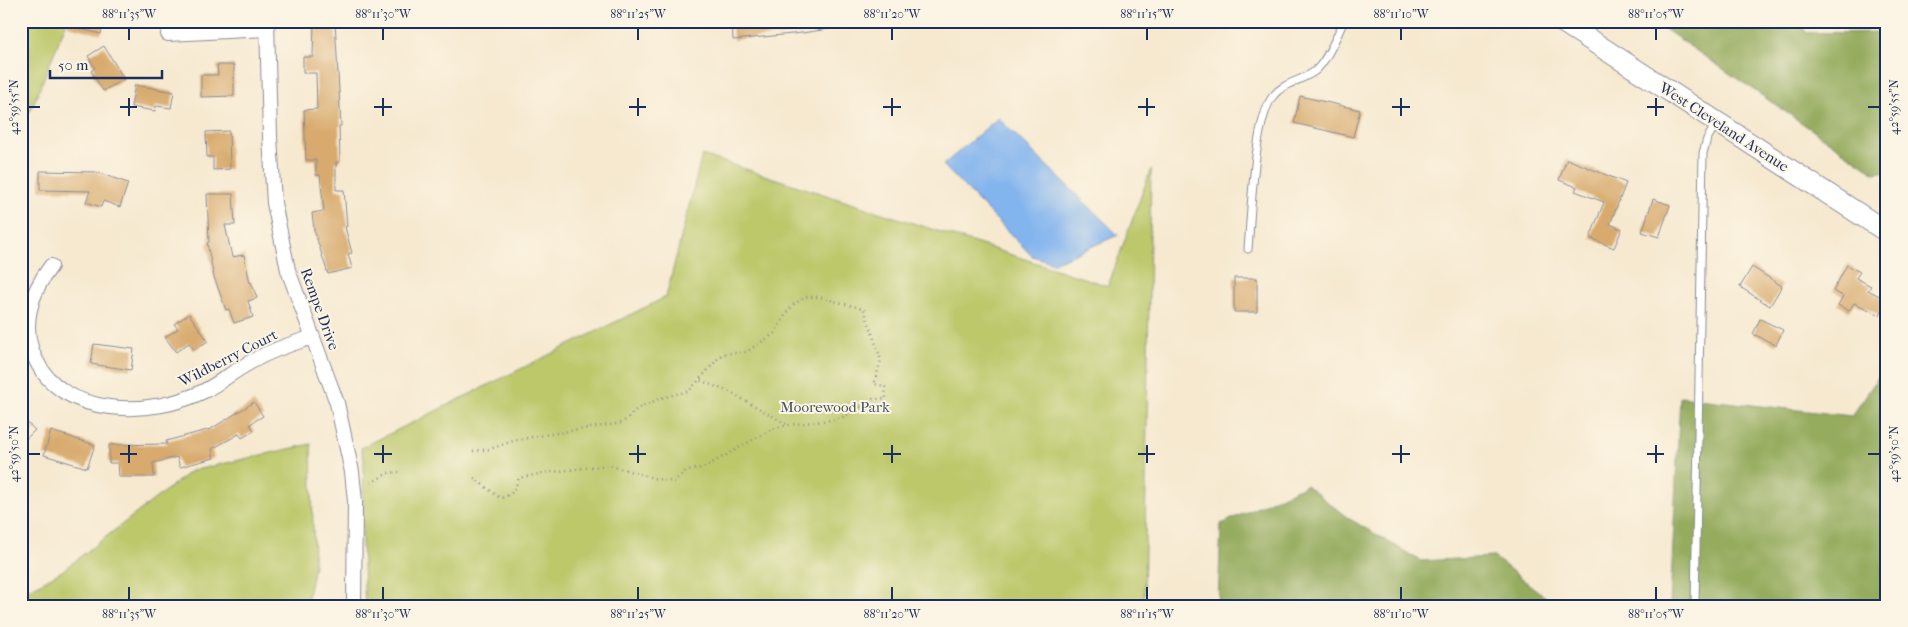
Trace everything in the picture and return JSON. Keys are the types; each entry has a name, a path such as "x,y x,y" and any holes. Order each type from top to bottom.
{"main road":[{"name":"West Cleveland Avenue","path":"1561,21 1887,232"}],"street":[{"path":"168,34 267,25"},
{"name":"Rempe Drive","path":"267,25 274,203 288,270 337,403 352,472 355,501 354,606"},
{"name":"Wildberry Court","path":"52,266 37,287 32,299 28,328 31,346 38,366 54,383 76,398 91,404 117,408 152,407 173,403 203,392 252,361 286,345 313,337"}],"lane":[{"path":"1248,249 1259,134 1265,113 1273,96 1288,84 1316,70 1324,60 1344,21"},
{"path":"1695,606 1703,153 1707,139 1718,122"}],"path":[{"path":"473,451 490,448 512,440 622,423 638,408 661,398 689,391 722,354 746,352 775,333 794,304 806,297 832,300 864,309 881,360 874,384 885,386 886,399 873,399 840,418 772,429 705,468 684,472 674,482 608,465 519,478 514,491 508,497 500,498 474,478"},
{"path":"699,380 732,393 788,425"},
{"path":"371,483 388,474 399,472"}],"green space":[{"path":"21,21 67,21 31,110 21,120"},
{"path":"1653,21 1797,21 1807,33 1887,32 1887,171 1875,173"},
{"name":"Moorewood Park","path":"702,155 1108,286 1151,169 1144,606 365,606 362,543 364,459 361,448 666,297"},
{"path":"1887,364 1887,606 1670,606 1680,397 1852,416"},
{"path":"311,444 314,565 306,606 21,606 21,594 62,571 191,471"},
{"path":"1306,485 1348,518 1421,561 1494,557 1557,606 1218,606 1221,524"}],"water":[{"path":"998,118 1118,235 1054,263 1032,256 943,165"}],"building":[{"path":"68,21 104,21 101,34 68,26"},
{"path":"314,21 335,21 341,126 339,126 340,162 336,162 336,190 344,190 347,226 345,227 352,253 348,254 352,268 328,274 314,230 312,213 324,211 320,175 316,175 316,160 306,160 304,110 317,109 316,73 303,73 303,57 313,57"},
{"path":"732,21 835,21 835,28 733,40"},
{"path":"104,46 124,79 103,91 91,71 95,68 88,56"},
{"path":"217,65 234,65 234,96 201,97 201,75 218,75"},
{"path":"135,85 174,92 171,108 156,106 155,111 131,107"},
{"path":"1300,96 1360,110 1353,137 1294,123"},
{"path":"229,131 230,169 213,170 213,157 207,157 206,132"},
{"path":"1567,159 1626,183 1610,224 1622,229 1614,248 1590,238 1604,202 1575,191 1577,187 1559,180"},
{"path":"40,171 96,172 128,183 120,207 103,201 101,207 86,202 90,191 40,190"},
{"path":"207,194 233,194 235,225 225,225 232,257 244,255 250,283 257,298 248,301 253,317 234,323 229,309 226,310 214,277 207,243 209,242"},
{"path":"1653,199 1670,205 1659,237 1642,232"},
{"path":"1847,265 1860,272 1856,278 1871,286 1868,290 1887,300 1880,315 1854,303 1849,311 1838,305 1843,296 1833,291"},
{"path":"1752,267 1782,286 1770,306 1740,287"},
{"path":"1234,278 1257,278 1257,312 1234,312"},
{"path":"189,314 208,341 194,350 189,343 176,352 165,337 178,329 174,324"},
{"path":"1760,319 1783,330 1776,345 1753,334"},
{"path":"94,344 134,349 131,370 91,364"},
{"path":"254,402 263,416 250,424 254,431 242,438 239,434 212,449 214,458 180,467 177,457 153,463 154,477 119,477 118,463 109,463 109,445 167,444 166,441 211,429"},
{"path":"21,417 35,430 21,444"},
{"path":"51,431 95,445 87,468 44,455"}]}
